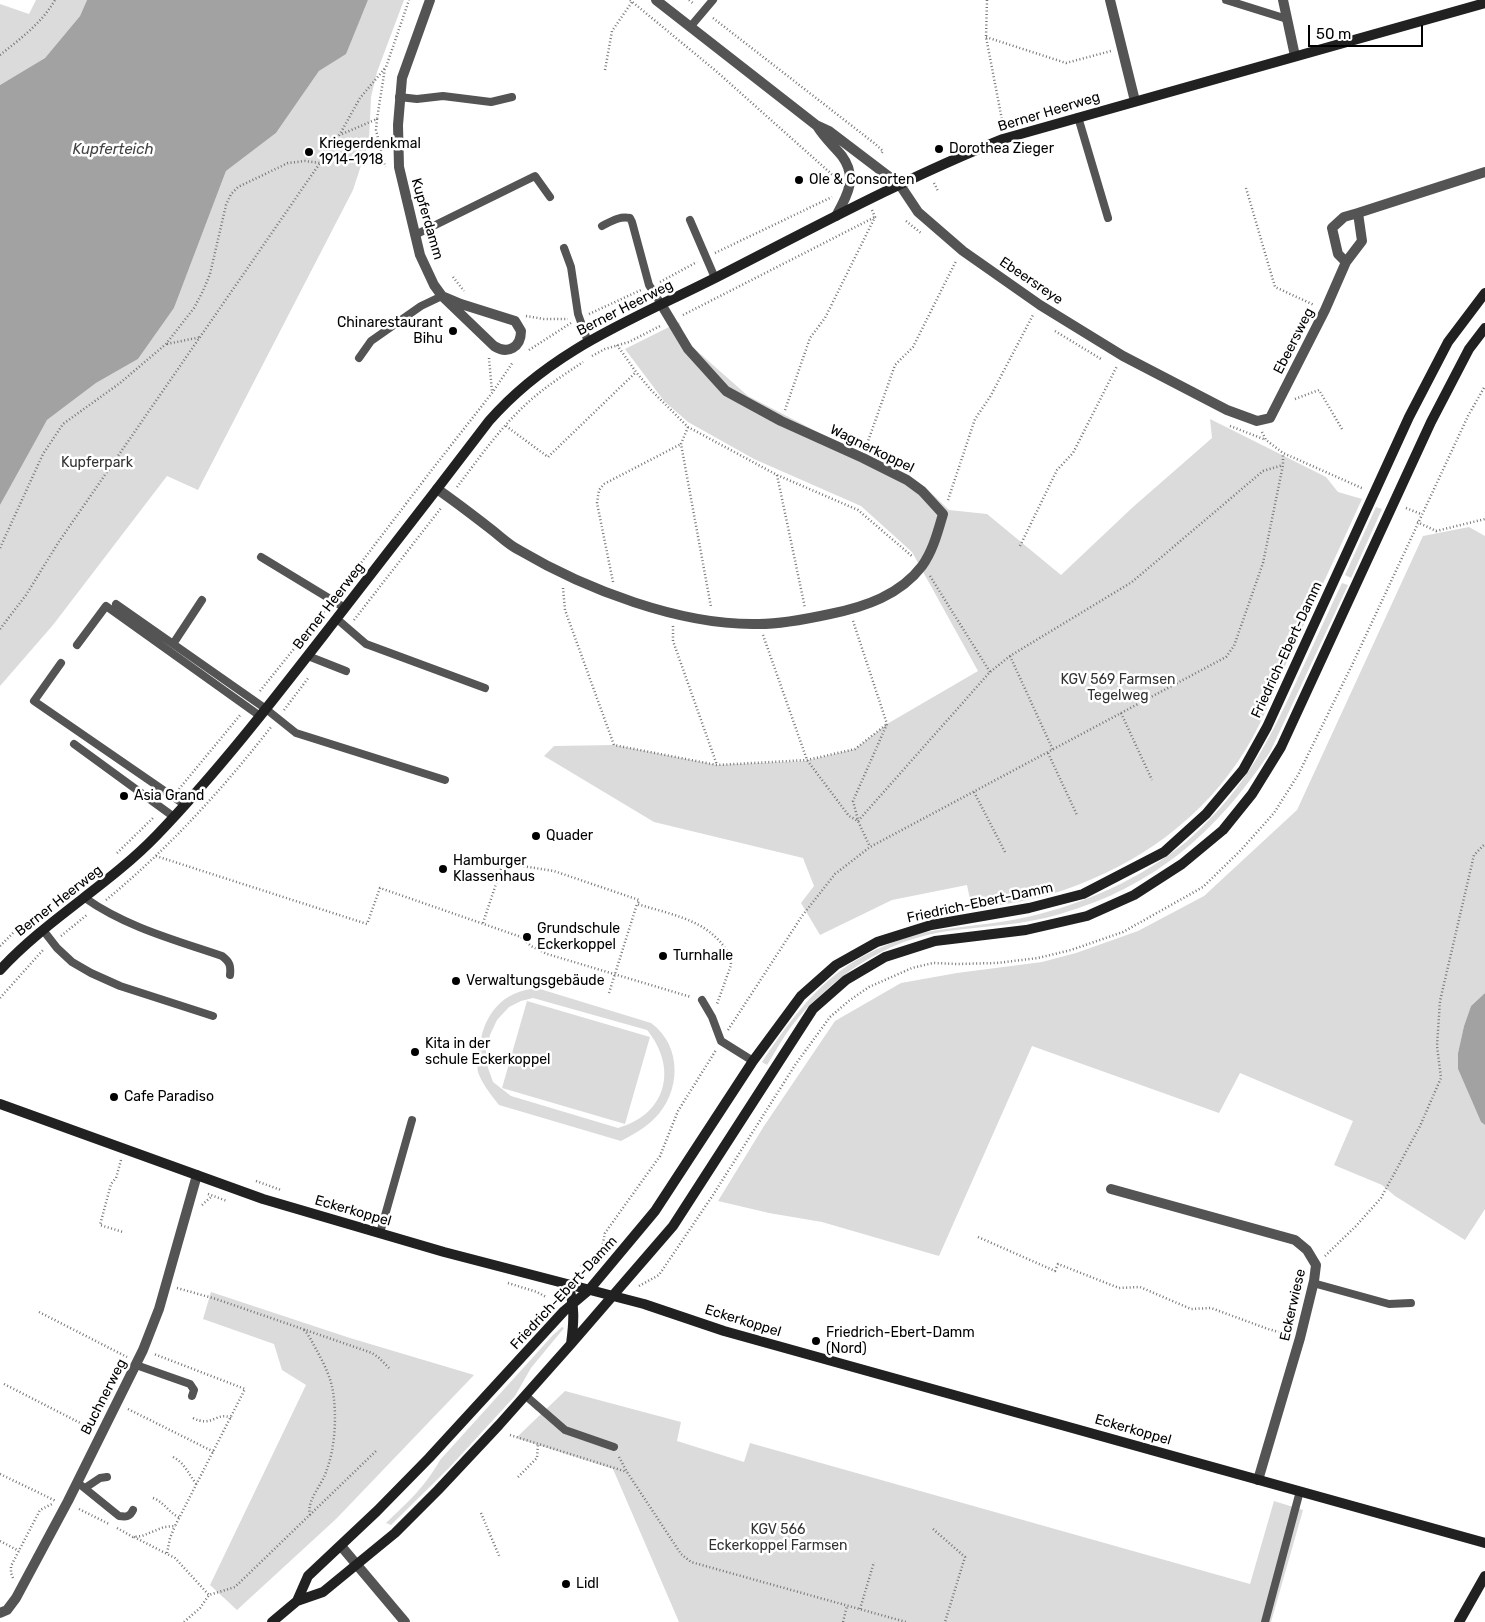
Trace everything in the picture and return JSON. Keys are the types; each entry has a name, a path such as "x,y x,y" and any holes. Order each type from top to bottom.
{"main road":[{"name":"Berner Heerweg","path":"0,970 14,954 126,865 185,805 263,713 489,421 506,401 546,368 588,342 836,216 955,158 1003,139 1485,3"},
{"name":"Friedrich-Ebert-Damm","path":"272,1622 297,1600 308,1576 430,1458 564,1311 589,1290 655,1211 753,1062 801,996 836,965 877,942 931,924 1029,908 1083,894 1164,852 1206,814 1243,770 1266,727 1409,417 1448,342 1485,293"},
{"name":"Friedrich-Ebert-Damm","path":"297,1600 323,1592 395,1532 438,1490 526,1396 673,1226 813,1009 846,980 885,957 935,941 1026,930 1087,916 1134,895 1182,864 1223,830 1252,794 1281,747 1431,422 1469,349 1485,328"},
{"name":"Eckerkoppel","path":"0,1104 263,1199 380,1233 664,1310 733,1333 1485,1543"},
{"path":"568,1284 575,1314 571,1344"},
{"path":"1459,1622 1485,1576"}],"street":[{"name":"Kupferdamm","path":"430,0 402,78 399,97 399,168 420,255 434,285 442,296 498,349 512,349 519,343 521,331 515,321 442,296"},
{"name":"Ebeersreye","path":"656,0 816,125 829,131 900,185 918,212 963,251 1040,305 1123,356 1227,410 1257,421"},
{"path":"1110,0 1135,101"},
{"path":"1283,0 1295,56"},
{"name":"Ebeersreye","path":"816,125 824,138 842,155 848,166 850,177 848,193 836,216"},
{"path":"1346,262 1338,254 1332,228 1344,217 1485,172"},
{"name":"Ebeersweg","path":"1257,421 1270,418 1325,310 1346,262 1362,241 1358,213"},
{"name":"Wagnerkoppel","path":"661,304 688,349 726,390 781,421 907,480 922,491 943,514"},
{"path":"437,489 518,550 561,573 616,596 674,614 714,621 759,624 807,619 850,610 877,600 902,586 922,565 934,540 943,514"},
{"name":"Buchnerweg","path":"0,1614 7,1610 16,1598 81,1485 143,1350 159,1309 197,1175"},
{"name":"Eckerwiese","path":"1111,1190 1295,1240 1307,1250 1316,1265 1300,1338 1258,1480"},
{"path":"341,1546 405,1622"}],"lane":[{"path":"691,26 713,0"},
{"path":"1226,0 1287,19"},
{"path":"399,97 417,99 443,96 491,102 512,97"},
{"path":"1078,117 1108,218"},
{"path":"415,235 536,176 550,197"},
{"path":"602,226 617,218 630,218 649,285 661,304"},
{"path":"690,220 715,278"},
{"path":"564,248 571,267 578,314 588,342"},
{"path":"358,358 371,341 422,306 442,296"},
{"path":"260,557 344,608"},
{"path":"173,644 202,600"},
{"path":"116,604 173,644 263,713"},
{"path":"77,645 106,606 296,734 445,780"},
{"path":"337,619 366,644 485,688"},
{"path":"308,656 346,671"},
{"path":"61,663 34,701 185,805"},
{"path":"74,744 174,817"},
{"path":"85,898 98,907 151,932 222,956 228,960 231,966 230,976"},
{"path":"43,930 57,948 72,962 91,973 120,986 213,1016"},
{"path":"702,1000 712,1017 721,1042 753,1062"},
{"path":"380,1233 412,1120"},
{"path":"1313,1284 1389,1304 1411,1303"},
{"path":"136,1365 190,1384 194,1390 192,1396"},
{"path":"526,1396 565,1430 614,1447"},
{"path":"81,1485 108,1477"},
{"path":"81,1485 119,1516 126,1517 131,1515 134,1510"},
{"path":"1265,1622 1300,1491"}],"path":[{"path":"0,55 36,24 49,10 55,0"},
{"path":"340,134 377,119 386,67 409,0"},
{"path":"689,0 883,151"},
{"path":"987,0 986,38 1003,125"},
{"path":"605,70 612,31 631,1 716,70 836,178"},
{"path":"986,38 1066,62 1123,48"},
{"path":"0,630 26,595 58,543 340,134 360,98 386,67"},
{"path":"0,548 42,454 63,424 120,382 166,344 194,308 204,292 210,274 226,205 231,194 238,188 288,163 305,161 320,163"},
{"path":"1246,188 1275,286 1325,310"},
{"path":"636,372 548,457 506,426 520,409 585,360 605,349 629,342 875,217 825,318 810,338 781,421"},
{"path":"863,458 894,365 913,347 948,276 963,251"},
{"path":"943,514 975,419 990,397 1032,316 1040,305"},
{"path":"166,344 201,337"},
{"path":"617,345 636,372 667,408 688,427 777,474 858,510 922,565 990,672"},
{"path":"1020,546 1057,470 1073,453 1123,356"},
{"path":"659,1274 714,1195 795,1065 830,1017 850,1000 869,987 912,968 933,963 997,963 1038,958 1071,950 1123,932 1204,886 1241,850 1274,813 1298,775 1353,664 1417,522 1468,416 1485,386"},
{"path":"1276,406 1319,390 1342,429"},
{"path":"1257,421 1266,440 1283,452 1367,490"},
{"path":"688,427 681,444 714,621"},
{"path":"616,596 597,503 599,490 604,484 681,444"},
{"path":"599,1252 605,1233 660,1156 678,1111 721,1042 802,916 836,874 870,847 1226,656 1234,646 1263,563 1283,465 1283,452"},
{"path":"858,821 990,672 1010,656 1132,582 1263,470 1283,465"},
{"path":"777,474 807,619"},
{"path":"1401,506 1421,514"},
{"path":"1417,522 1436,531 1485,519"},
{"path":"561,573 565,610 614,745 717,765 807,760 855,749 887,724"},
{"path":"850,610 887,724 853,801 858,821 870,847"},
{"path":"674,614 673,641 717,765"},
{"path":"759,624 807,760 849,816 858,821"},
{"path":"1010,656 1052,750"},
{"path":"1121,713 1152,780"},
{"path":"1048,753 1077,815"},
{"path":"974,792 1006,854"},
{"path":"1316,1265 1356,1226 1381,1198 1420,1126 1441,1078 1437,1046 1440,1001 1474,855 1485,844"},
{"path":"156,856 367,924 380,888 521,937 538,950 702,1000"},
{"path":"483,923 504,863 554,871 639,900 609,992"},
{"path":"638,904 697,924 712,935 728,953 731,958 731,965 712,1017"},
{"path":"123,1232 100,1225 125,1149"},
{"path":"255,1181 282,1190"},
{"path":"978,1237 1054,1271 1058,1264 1119,1288 1140,1287 1191,1309 1211,1308 1268,1329 1300,1338"},
{"path":"175,1288 216,1299 372,1353 378,1356 389,1368"},
{"path":"39,1312 115,1352 130,1358 132,1353"},
{"path":"303,1329 308,1333 320,1356 330,1382 334,1402 332,1446 328,1466 311,1502 309,1510 311,1515"},
{"path":"143,1350 245,1389 175,1526 170,1538 167,1554"},
{"path":"4,1384 95,1431"},
{"path":"126,1408 214,1452"},
{"path":"193,1418 208,1422 222,1416 231,1418"},
{"path":"510,1435 626,1472"},
{"path":"518,1476 537,1458 538,1444"},
{"path":"614,1447 626,1472 681,1554 691,1562 906,1622"},
{"path":"184,1622 200,1608 209,1595 235,1587 376,1451"},
{"path":"173,1457 186,1468 188,1475 197,1485"},
{"path":"0,1474 57,1502 40,1510 11,1566 11,1573 14,1579"},
{"path":"153,1498 159,1500 168,1507 172,1514 180,1518"},
{"path":"76,1507 175,1558 209,1595"},
{"path":"481,1513 500,1558"},
{"path":"133,1537 142,1536 164,1527 175,1526"},
{"path":"933,1529 965,1557 945,1622"},
{"path":"0,1542 19,1551"},
{"path":"860,1610 874,1562"},
{"path":"843,1622 847,1606"}],"green space":[{"path":"36,0 87,0 80,16 45,58 0,85 0,4 29,14"},
{"name":"Kupferpark","path":"368,0 404,0 377,72 371,97 369,141 353,190 198,490 167,476 53,625 0,686 0,505 16,474 47,420 96,383 138,359 174,308 226,171 276,133 319,71 345,54"},
{"name":"KGV 569 Farmsen Tegelweg","path":"679,322 687,342 748,396 926,488 949,510 987,514 1061,575 1133,507 1212,438 1210,419 1326,477 1338,492 1362,499 1259,725 1229,774 1190,817 1167,836 1118,867 1092,879 1042,897 972,909 967,885 892,900 820,935 801,903 814,886 803,858 654,822 544,756 554,746 614,745 717,765 806,761 855,749 887,724 978,671 912,552 861,506 754,459 688,422 664,401 625,349"},
{"path":"1376,507 1382,509 1351,578 1345,575"},
{"path":"1469,527 1485,536 1485,993 1471,1006 1458,1053 1458,1069 1481,1122 1485,1125 1485,1209 1465,1240 1395,1196 1382,1185 1334,1165 1353,1121 1240,1073 1219,1113 1032,1046 939,1256 822,1222 769,1213 718,1201 764,1126 835,1021 901,983 957,973 1042,962 1076,953 1138,931 1204,896 1297,810 1423,536"},
{"path":"1342,583 1348,585 1270,752 1250,781 1228,807 1180,853 1154,872 1125,889 1094,903 1046,918 930,934 881,952 850,971 813,1002 789,1029 767,1065 762,1062 790,1022 822,986 866,954 921,933 1015,919 1049,912 1070,905 1131,879 1186,842 1222,806 1259,755"},
{"path":"540,989 651,1023 669,1044 675,1070 669,1096 663,1108 654,1119 642,1129 621,1141 499,1105 478,1072 480,1044 492,1012 508,997 519,992","holes":["533,998 647,1030 657,1045 662,1059 664,1074 662,1088 657,1101 648,1112 635,1121 618,1128 511,1096 493,1082 487,1065 486,1050 497,1020 509,1007"]},
{"path":"527,1001 650,1037 625,1124 502,1088"},
{"path":"211,1292 350,1338 474,1375 336,1519 237,1610 210,1585 306,1385 282,1370 274,1344 203,1319"},
{"path":"562,1327 564,1328 531,1368 515,1396 449,1468 391,1525 386,1523 416,1494 440,1460"},
{"name":"KGV 566 Eckerkoppel Farmsen","path":"565,1391 681,1422 677,1441 744,1462 750,1443 1250,1584 1274,1501 1303,1510 1271,1622 679,1622 613,1469 516,1438"}],"water":[{"name":"Kupferteich","path":"87,0 368,0 346,54 319,71 276,133 226,171 174,308 138,359 96,383 47,420 0,505 0,85 45,58 80,16"},
{"path":"1485,993 1485,1125 1481,1122 1458,1069 1458,1053 1471,1006"}],"place":[{"name":"Dorothea Zieger","path":"939,149"},
{"name":"Kriegerdenkmal 1914-1918","path":"309,152"},
{"name":"Ole & Consorten","path":"799,180"},
{"name":"Chinarestaurant Bihu","path":"453,331"},
{"name":"Asia Grand","path":"124,796"},
{"name":"Quader","path":"536,836"},
{"name":"Hamburger Klassenhaus","path":"443,869"},
{"name":"Grundschule Eckerkoppel","path":"527,937"},
{"name":"Turnhalle","path":"663,956"},
{"name":"Verwaltungsgebäude","path":"456,981"},
{"name":"Kita in der schule Eckerkoppel","path":"415,1052"},
{"name":"Cafe Paradiso","path":"114,1097"},
{"name":"Friedrich-Ebert-Damm (Nord)","path":"816,1341"},
{"name":"Lidl","path":"566,1584"}]}
